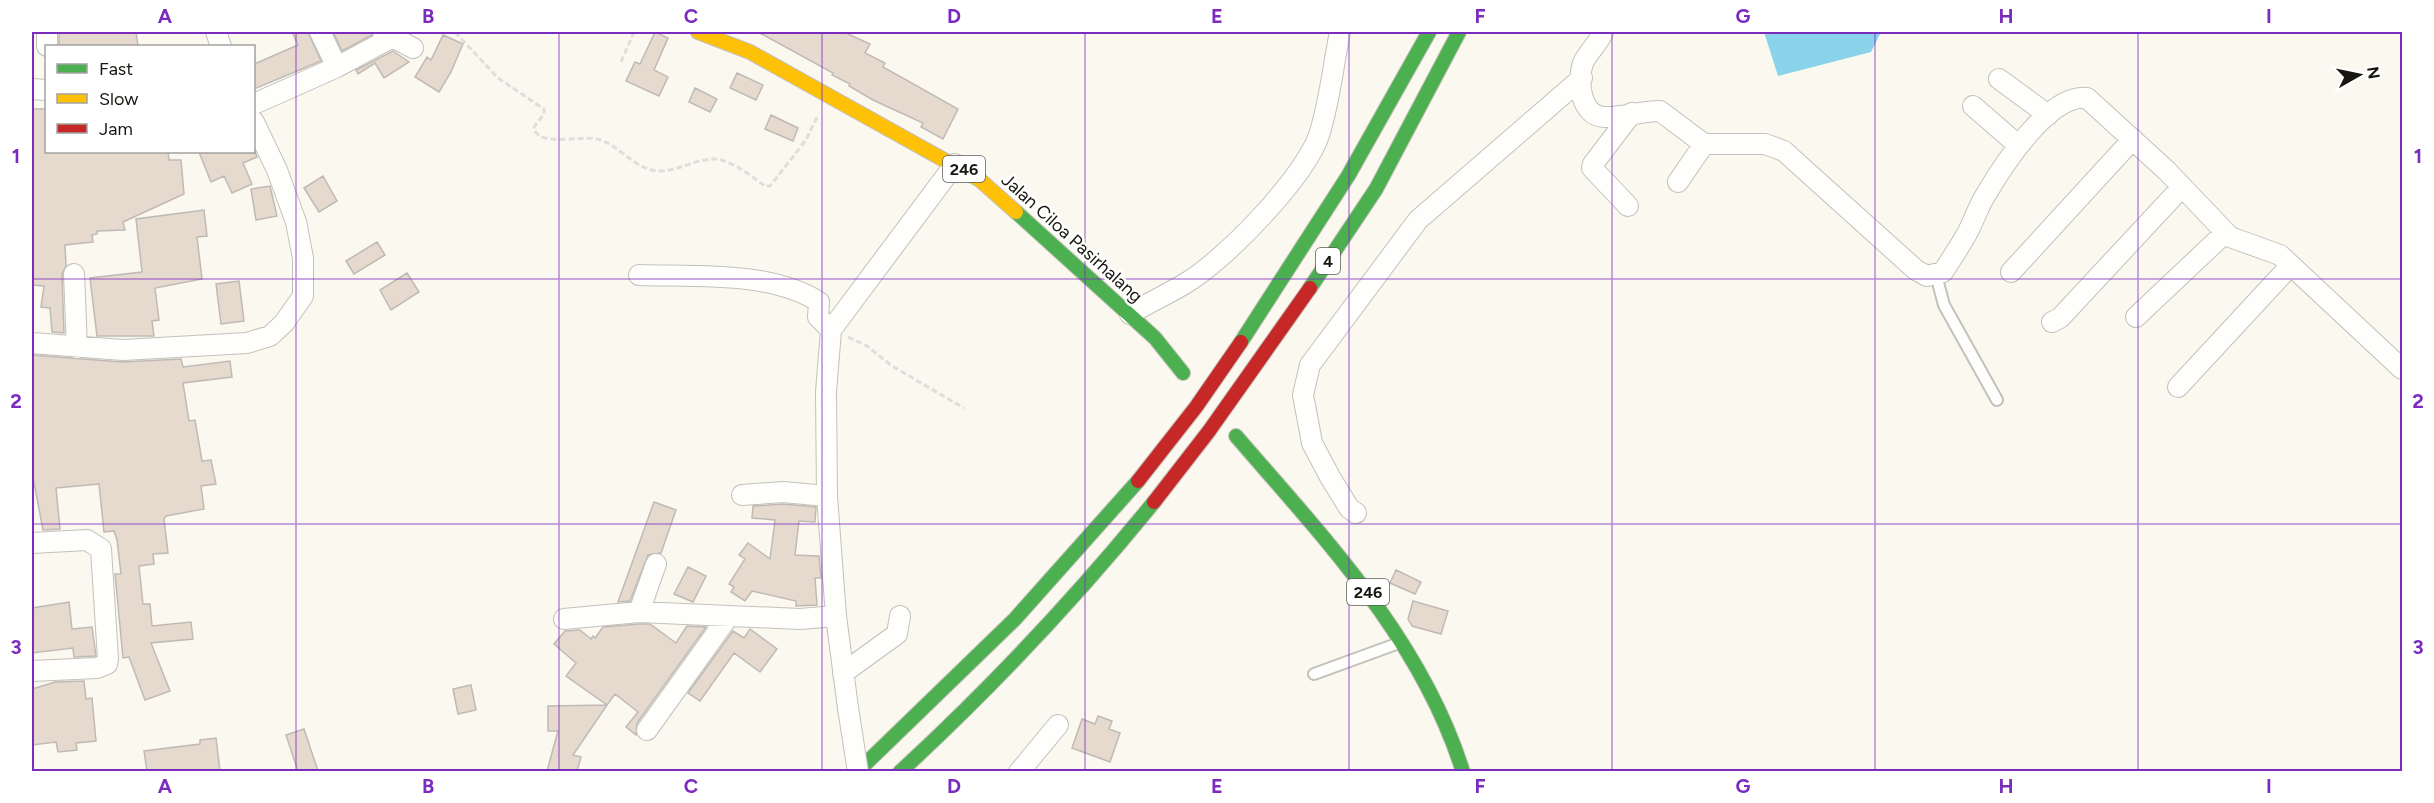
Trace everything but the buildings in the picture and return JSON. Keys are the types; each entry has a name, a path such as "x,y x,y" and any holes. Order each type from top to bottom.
{"main road":[{"name":"Jalan Ciloa Pasirhalang","path":"698,32 750,52 955,164 980,180 1130,314 1155,338 1183,373"},
{"name":"4","path":"857,771 930,706 1070,561 1161,453 1248,331 1347,180 1429,32"},
{"name":"4","path":"900,771 947,730 1082,588 1174,476 1266,352 1376,191 1459,32"},
{"name":"246","path":"1236,436 1340,555 1402,642 1444,717 1463,771"}],"street":[{"path":"320,32 337,67"},
{"path":"1130,314 1187,282 1214,261 1267,210 1298,175 1318,137 1329,100 1340,32"},
{"path":"1603,32 1584,61 1582,78 1581,96 1595,114 1605,117 1660,111 1674,119 1704,144 1754,142 1784,151 1923,275 1936,275 1942,272 1966,236 1984,197 2019,145 2048,115 2071,99 2087,98 2133,139 2235,241 2271,250 2291,265 2403,369"},
{"path":"255,104 337,67 387,35 413,48"},
{"path":"1356,513 1349,508 1312,443 1303,395 1310,365 1418,220 1582,78"},
{"path":"2000,79 2048,115"},
{"path":"1973,106 2019,145"},
{"path":"1628,206 1595,173 1593,164 1632,113"},
{"path":"32,343 123,350 247,343 270,336 296,310 303,296 303,258 296,222 277,170 255,124"},
{"path":"2011,272 2133,139"},
{"path":"1678,182 1704,144"},
{"path":"857,771 836,616 827,496 826,392 831,330 955,164"},
{"path":"2052,322 2060,318 2182,187"},
{"path":"2136,317 2225,232"},
{"path":"2178,387 2291,265"},
{"path":"74,274 77,348"},
{"path":"639,275 776,283 806,293 819,302 818,317 831,330"},
{"path":"742,495 783,492 827,496"},
{"path":"32,543 87,540 101,549 108,659 107,664 97,669 32,671"},
{"path":"639,612 656,564"},
{"path":"564,619 639,612 800,619 836,616"},
{"path":"843,673 897,634 900,616"},
{"path":"646,730 728,617"},
{"path":"1019,771 1058,725"}],"lane":[{"path":"1936,275 1944,305 1997,400"},
{"path":"1314,674 1402,642"}],"path":[{"path":"455,32 498,78 544,109 544,114 534,127 536,133 544,139 597,139 640,166 655,171 720,160 731,164 765,186 770,186 806,140 827,94"},
{"path":"621,62 634,32"},
{"path":"831,330 867,346 891,366 964,408"}],"water":[{"path":"1764,32 1881,32 1871,52 1778,76"}],"traffic: fast":[{"path":"1241,342 1348,176 1429,32"},
{"path":"1310,288 1376,189 1459,32"},
{"path":"1016,212 1155,338 1183,373"},
{"path":"1236,436 1336,552 1396,635 1423,678 1445,724 1463,772"},
{"path":"857,772 1015,619 1138,481"},
{"path":"900,772 1032,642 1154,502"}],"traffic: slow":[{"path":"698,32 750,52 980,180 1016,212"}],"traffic: jam":[{"path":"1154,502 1209,431 1310,288"},
{"path":"1138,481 1196,407 1241,342"}]}
